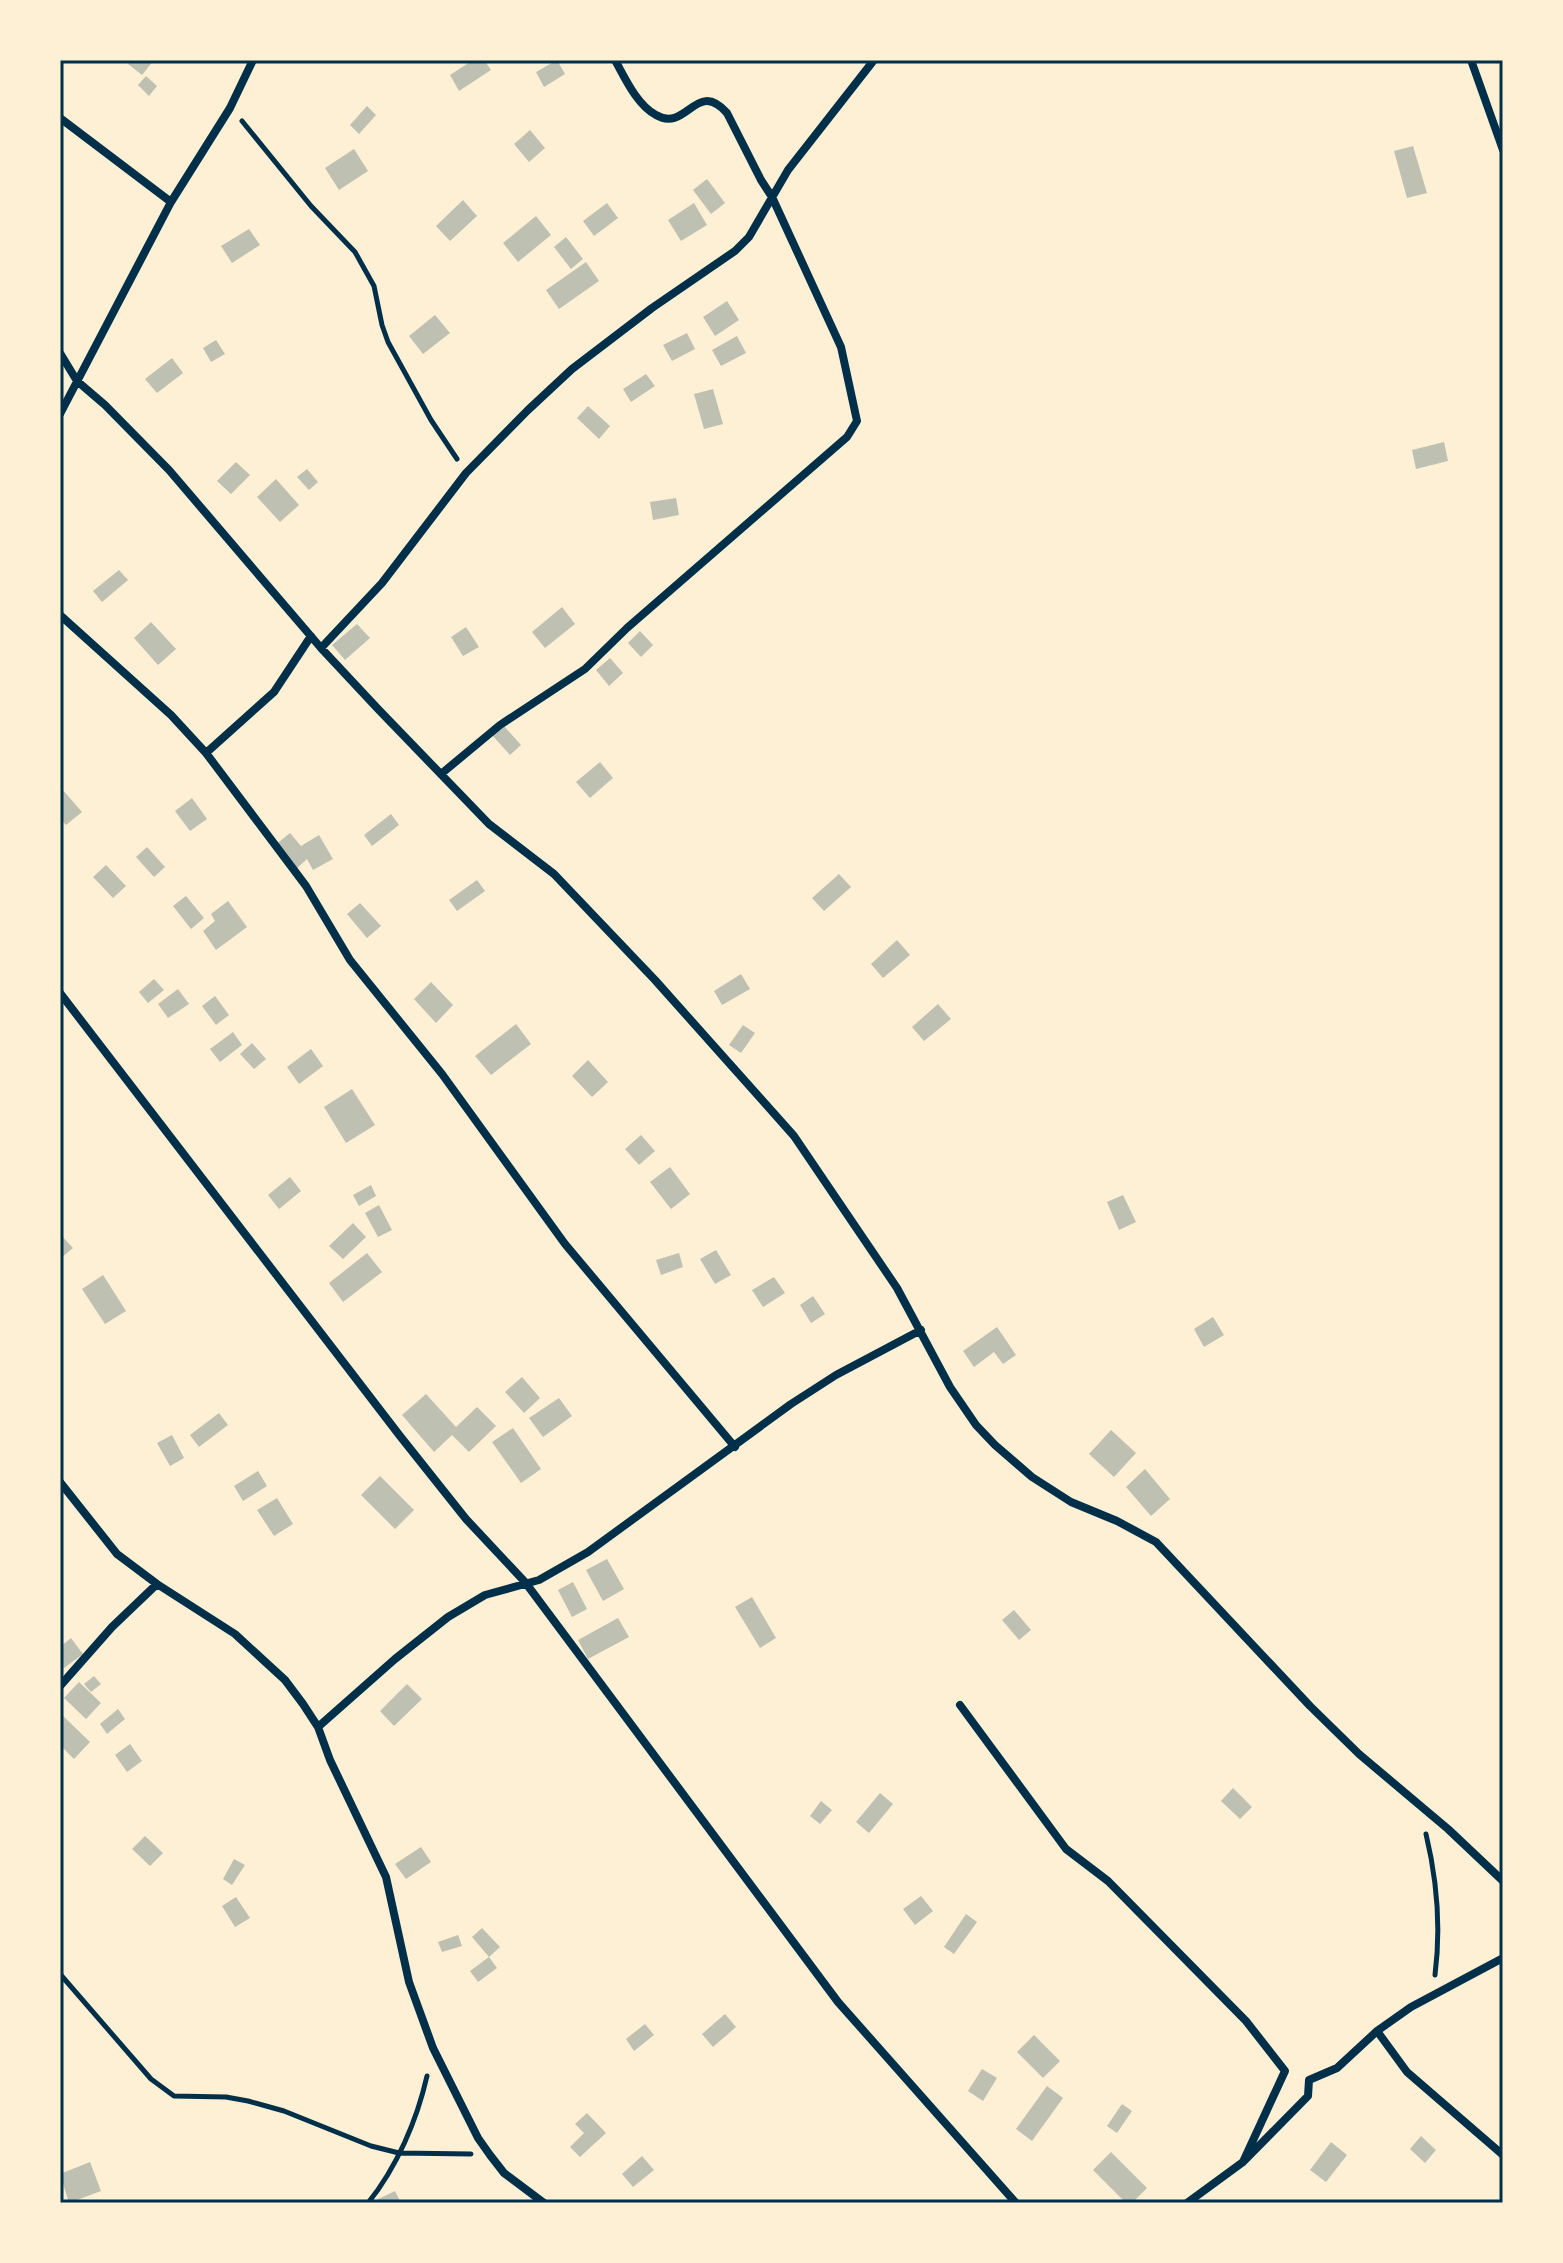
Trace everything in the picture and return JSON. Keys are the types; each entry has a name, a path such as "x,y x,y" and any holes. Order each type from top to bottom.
{"street":[{"path":"60,414 171,202 230,108 253,60"},
{"path":"441,774 500,725 585,669 627,628 847,437 855,426 857,415 841,347 772,197 727,113 713,101 703,100 679,117 658,117 635,94 615,60"},
{"path":"321,648 382,583 466,473 572,369 652,308 735,251 760,223 788,170 874,60"},
{"path":"1471,60 1503,150"},
{"path":"60,118 171,202"},
{"path":"60,353 77,381 169,470 321,648 489,824 554,874 655,980 794,1136 897,1288 950,1387 976,1425 1032,1477 1071,1502 1156,1542 1359,1754 1503,1881"},
{"path":"60,615 171,715 206,753 306,886 350,960 442,1074 565,1244 735,1447"},
{"path":"206,753 274,692 311,636"},
{"path":"60,993 400,1436 466,1519 525,1582 838,2002 1016,2203"},
{"path":"318,1727 448,1617 485,1595 546,1576 588,1552 791,1404 836,1375 921,1330"},
{"path":"60,1482 117,1554 157,1584 215,1619 253,1650 285,1680 318,1727 330,1760 386,1877 409,1982 433,2048 478,2138 490,2155 504,2173 544,2203"},
{"path":"60,1686 112,1627 157,1584"},
{"path":"960,1705 1066,1849 1108,1881 1246,2021 1285,2071 1243,2162"},
{"path":"1187,2203 1243,2162 1308,2096 1309,2080 1337,2068 1390,2020 1503,1958"},
{"path":"1377,2031 1407,2072 1503,2155"}],"path":[{"path":"230,108 311,206 355,252 374,286 388,342 431,420 466,473"},
{"path":"1420,1805 1435,1870 1439,1945 1432,1996"},
{"path":"60,1974 151,2079 168,2093 248,2101 284,2111 371,2146 399,2153 490,2155"},
{"path":"368,2203 399,2153 421,2100 433,2048"}],"building":[{"path":"132,60 154,60 142,75 128,64"},
{"path":"473,60 484,60 491,70 459,91 450,75"},
{"path":"557,60 565,74 544,87 536,72"},
{"path":"146,76 157,86 149,96 138,85"},
{"path":"367,106 376,115 359,134 350,125"},
{"path":"530,130 545,148 529,162 514,144"},
{"path":"1413,146 1427,193 1407,198 1394,151"},
{"path":"354,149 368,171 339,190 325,168"},
{"path":"707,179 725,203 711,214 693,190"},
{"path":"463,200 477,216 450,241 436,226"},
{"path":"607,203 618,218 594,236 583,221"},
{"path":"694,203 707,225 681,241 668,220"},
{"path":"536,216 551,235 518,262 503,243"},
{"path":"249,229 260,245 232,263 221,246"},
{"path":"566,237 583,259 571,269 554,247"},
{"path":"586,262 599,281 559,309 546,290"},
{"path":"727,301 739,320 715,336 703,317"},
{"path":"435,315 450,333 423,354 409,336"},
{"path":"687,333 695,349 672,361 663,345"},
{"path":"737,336 746,353 721,366 712,350"},
{"path":"216,340 225,354 211,362 203,348"},
{"path":"172,358 183,373 157,393 145,379"},
{"path":"646,374 655,386 631,402 623,389"},
{"path":"713,389 723,424 704,429 694,394"},
{"path":"588,406 610,426 599,439 577,418"},
{"path":"1444,442 1448,461 1416,469 1412,450"},
{"path":"236,462 250,475 231,494 217,481"},
{"path":"307,469 318,482 309,490 297,477"},
{"path":"276,479 299,505 280,522 257,497"},
{"path":"676,498 679,515 653,520 650,502"},
{"path":"119,570 128,580 102,602 93,591"},
{"path":"562,607 575,624 545,648 532,632"},
{"path":"151,622 176,649 158,665 134,638"},
{"path":"357,624 370,638 345,660 332,645"},
{"path":"466,627 479,647 463,656 451,637"},
{"path":"640,631 653,645 641,657 628,643"},
{"path":"610,658 623,673 609,686 596,670"},
{"path":"503,725 521,745 510,755 492,735"},
{"path":"600,762 613,778 590,798 576,782"},
{"path":"62,789 82,812 66,825 60,818"},
{"path":"192,798 207,819 190,831 175,811"},
{"path":"391,814 399,825 372,846 364,835"},
{"path":"290,833 301,846 319,835 333,859 313,870 307,859 295,870 274,846"},
{"path":"147,847 165,867 154,877 136,857"},
{"path":"106,865 126,886 113,898 93,877"},
{"path":"839,874 851,887 824,911 812,898"},
{"path":"477,880 485,891 457,911 449,900"},
{"path":"186,896 204,918 191,929 173,906"},
{"path":"228,901 247,927 216,950 203,931 215,921 211,914"},
{"path":"360,903 381,926 367,938 347,914"},
{"path":"897,940 910,955 883,978 871,964"},
{"path":"741,974 750,989 722,1005 714,991"},
{"path":"154,979 164,990 148,1003 139,992"},
{"path":"431,982 453,1005 436,1023 414,999"},
{"path":"178,989 189,1004 168,1018 158,1004"},
{"path":"215,996 229,1015 216,1025 202,1006"},
{"path":"938,1004 951,1019 924,1041 912,1027"},
{"path":"516,1024 531,1044 491,1075 475,1056"},
{"path":"743,1025 755,1033 741,1053 729,1045"},
{"path":"233,1032 242,1045 220,1062 210,1049"},
{"path":"252,1043 266,1059 254,1069 240,1054"},
{"path":"311,1049 323,1066 299,1084 287,1067"},
{"path":"588,1060 608,1082 592,1097 572,1076"},
{"path":"352,1089 375,1125 346,1143 324,1107"},
{"path":"641,1135 655,1151 639,1165 625,1149"},
{"path":"670,1167 690,1194 671,1209 650,1182"},
{"path":"290,1177 301,1191 279,1209 268,1195"},
{"path":"371,1185 376,1196 359,1206 353,1195"},
{"path":"1123,1195 1136,1222 1119,1230 1107,1202"},
{"path":"379,1205 392,1230 378,1237 365,1213"},
{"path":"353,1223 366,1237 343,1259 329,1246"},
{"path":"60,1234 73,1248 60,1259"},
{"path":"716,1250 731,1275 715,1284 700,1259"},
{"path":"367,1253 382,1272 343,1302 329,1283"},
{"path":"679,1253 683,1267 661,1275 656,1260"},
{"path":"103,1275 126,1311 105,1324 82,1289"},
{"path":"774,1277 785,1293 763,1307 752,1290"},
{"path":"813,1296 825,1314 811,1323 800,1305"},
{"path":"1213,1317 1224,1335 1204,1347 1194,1329"},
{"path":"997,1327 1016,1355 1003,1364 994,1352 974,1367 963,1351"},
{"path":"522,1377 540,1398 524,1413 505,1392"},
{"path":"426,1394 456,1427 477,1407 496,1426 469,1452 452,1435 434,1452 402,1415"},
{"path":"559,1398 572,1416 543,1437 529,1418"},
{"path":"219,1413 228,1425 199,1447 190,1435"},
{"path":"513,1428 541,1469 521,1483 492,1442"},
{"path":"1111,1430 1136,1453 1114,1477 1089,1454"},
{"path":"172,1435 184,1458 170,1466 157,1443"},
{"path":"1145,1469 1170,1499 1151,1516 1126,1487"},
{"path":"258,1471 267,1486 243,1501 234,1486"},
{"path":"380,1476 414,1510 395,1529 361,1495"},
{"path":"277,1498 293,1524 274,1536 257,1510"},
{"path":"607,1559 624,1589 603,1601 586,1570"},
{"path":"573,1582 587,1609 572,1617 558,1590"},
{"path":"752,1597 776,1638 760,1648 735,1607"},
{"path":"1014,1610 1031,1630 1019,1640 1002,1620"},
{"path":"618,1618 629,1637 588,1659 578,1640"},
{"path":"71,1638 83,1654 60,1671 60,1647"},
{"path":"94,1676 101,1684 91,1692 84,1684"},
{"path":"79,1682 101,1703 86,1719 64,1698"},
{"path":"407,1684 422,1699 394,1726 380,1711"},
{"path":"118,1709 125,1719 107,1734 100,1724"},
{"path":"60,1713 90,1742 74,1759 60,1745"},
{"path":"130,1744 142,1761 127,1772 115,1755"},
{"path":"1233,1788 1252,1807 1240,1819 1221,1801"},
{"path":"880,1793 893,1804 869,1833 856,1822"},
{"path":"821,1801 832,1810 820,1824 810,1816"},
{"path":"145,1836 163,1853 150,1866 132,1849"},
{"path":"421,1847 431,1862 406,1879 395,1864"},
{"path":"234,1859 245,1865 232,1885 223,1879"},
{"path":"921,1896 933,1911 915,1925 903,1909"},
{"path":"236,1897 250,1918 235,1927 222,1906"},
{"path":"966,1914 977,1922 954,1954 944,1947"},
{"path":"482,1928 500,1947 489,1957 472,1937"},
{"path":"458,1935 462,1946 442,1952 438,1942"},
{"path":"489,1957 497,1968 478,1982 470,1971"},
{"path":"725,2014 736,2027 713,2047 702,2034"},
{"path":"645,2024 654,2035 634,2051 626,2039"},
{"path":"1034,2035 1060,2061 1043,2078 1017,2052"},
{"path":"982,2069 997,2078 983,2101 968,2091"},
{"path":"1047,2086 1063,2098 1032,2141 1016,2129"},
{"path":"1122,2104 1132,2111 1117,2133 1107,2126"},
{"path":"587,2113 606,2133 580,2157 570,2147 584,2133 575,2124"},
{"path":"1421,2136 1436,2150 1425,2163 1410,2149"},
{"path":"1331,2142 1347,2155 1326,2182 1310,2170"},
{"path":"1111,2152 1147,2188 1132,2203 1126,2203 1093,2170"},
{"path":"642,2156 654,2170 633,2187 622,2174"},
{"path":"90,2162 101,2191 69,2203 60,2174"},
{"path":"395,2191 401,2203 370,2203"}]}
